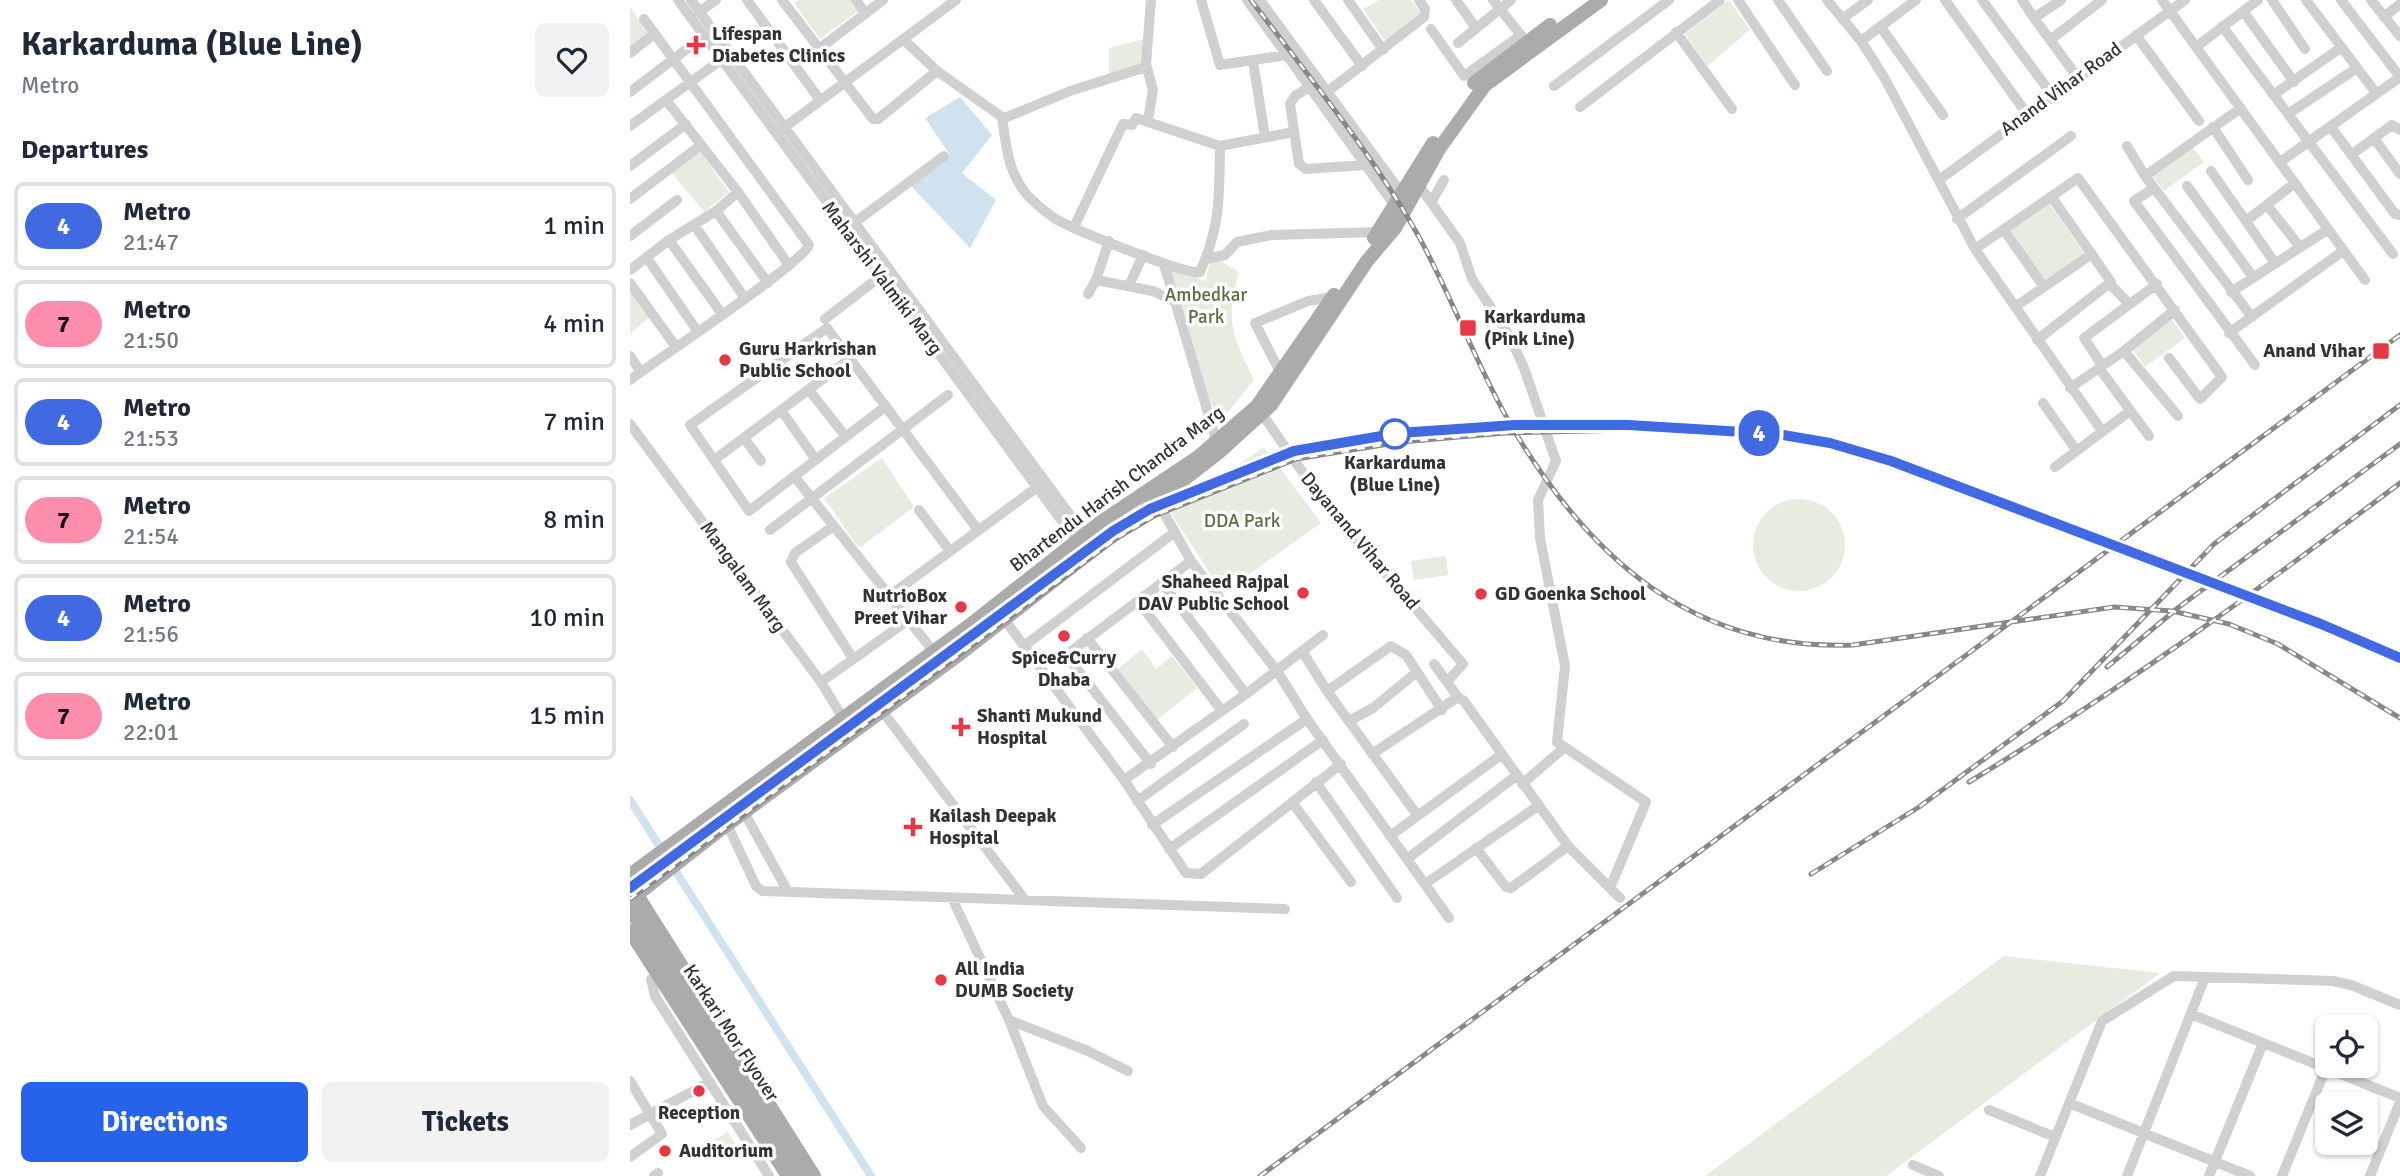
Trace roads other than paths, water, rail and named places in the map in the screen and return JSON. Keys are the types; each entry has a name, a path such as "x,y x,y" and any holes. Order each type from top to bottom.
{"main road":[{"name":"Bhartendu Harish Chandra Marg","path":"630,875 934,652 1081,538 1218,453 1292,378 1416,181 1473,98 1527,42 1586,0"},
{"name":"Bhartendu Harish Chandra Marg","path":"1527,42 1601,0"},
{"name":"Bhartendu Harish Chandra Marg","path":"632,893 660,877 744,812 883,712 1091,552 1216,440 1259,410 1332,297 1402,205"},
{"path":"632,893 814,1176"},
{"name":"Karkari Mor Flyover","path":"630,909 801,1176"},
{"name":"Karkari Mor Flyover","path":"630,931 788,1176"},
{"path":"630,946 780,1176"}],"street":[{"name":"Maharshi Valmiki Marg","path":"678,0 720,60 854,223 1091,552"},
{"name":"Maharshi Valmiki Marg","path":"691,0 881,276 1036,488 1081,538"},
{"path":"699,12 716,0"},
{"path":"747,0 820,100"},
{"path":"782,0 876,119 937,71"},
{"path":"856,0 865,13"},
{"path":"819,49 883,0"},
{"path":"780,131 956,0"},
{"path":"1148,120 1153,90 1146,64 1151,0"},
{"path":"1201,0 1219,63 1225,66 1286,55"},
{"path":"1247,0 1366,165 1402,205"},
{"path":"1260,0 1327,92 1402,205"},
{"path":"1314,0 1362,66"},
{"path":"1348,0 1383,50"},
{"path":"1327,92 1424,17 1425,9 1419,0"},
{"path":"1456,0 1476,28"},
{"path":"1458,43 1476,28 1496,5 1511,0"},
{"path":"1554,86 1670,0"},
{"path":"1580,107 1720,0"},
{"path":"1738,0 1795,85"},
{"path":"1778,0 1827,71"},
{"path":"1827,0 1861,41 1895,96 1975,249 2102,431"},
{"path":"1842,19 1868,0"},
{"path":"1861,41 1916,0"},
{"path":"1945,0 2027,114"},
{"path":"1982,0 2053,96"},
{"path":"2022,0 2078,78"},
{"path":"2034,18 2061,0"},
{"path":"2050,40 2102,0"},
{"path":"2162,0 2365,280"},
{"name":"Anand Vihar Road","path":"1939,180 2185,0"},
{"path":"2196,47 2258,0"},
{"path":"2272,0 2305,49"},
{"path":"2306,0 2376,93"},
{"path":"2280,162 2400,77 2341,0"},
{"path":"2371,0 2400,36"},
{"path":"2384,16 2400,4"},
{"path":"1431,29 1464,76 1527,42 1496,5"},
{"path":"2243,11 2294,82"},
{"path":"630,380 768,282 788,264 806,253 808,245 644,19"},
{"path":"1881,26 1943,115"},
{"path":"2222,26 2393,254"},
{"path":"1676,32 1732,109"},
{"path":"630,52 654,34"},
{"path":"2136,35 2199,121"},
{"path":"630,92 704,36"},
{"path":"903,39 937,71 1002,117 1012,116 1070,91 1136,72 1146,64"},
{"path":"2273,95 2342,47"},
{"path":"630,126 720,60"},
{"path":"1253,61 1265,137"},
{"path":"2288,114 2357,68"},
{"path":"1309,87 1292,100 1294,132 1301,167 1366,165"},
{"path":"666,100 738,192 788,264"},
{"path":"2145,176 2241,107"},
{"path":"1002,117 1010,170 1030,198 1055,219 1194,274 1200,272 1218,222 1222,179 1220,146"},
{"path":"1074,227 1123,124 1132,125 1136,118 1220,146 1294,132"},
{"path":"630,166 686,124"},
{"path":"2351,155 2392,125 2400,130"},
{"path":"2213,127 2248,180"},
{"path":"2331,127 2395,214 2400,215"},
{"path":"1957,219 2071,136"},
{"path":"2374,138 2400,174"},
{"path":"630,199 701,145"},
{"path":"2127,146 2145,176 2252,317"},
{"path":"854,223 944,156"},
{"path":"2211,172 2275,263"},
{"path":"1975,249 2078,178 2222,377 2210,392 2200,399 2169,358"},
{"path":"1432,201 1444,180"},
{"path":"1416,181 1460,243 1479,291 1509,335 1524,368 1556,461 1538,500 1540,538 1565,666 1557,742 1646,802 1610,888"},
{"path":"2246,221 2295,183"},
{"path":"2187,186 2253,277"},
{"path":"2154,188 2134,201 2229,334 2255,365"},
{"path":"630,270 669,240 716,211 738,192"},
{"path":"2050,196 2110,284 2129,304"},
{"path":"630,236 677,200"},
{"path":"2267,205 2300,247"},
{"path":"716,211 768,282"},
{"path":"695,226 744,297"},
{"path":"2004,230 2044,287"},
{"path":"2231,292 2327,230"},
{"path":"1205,259 1225,255 1237,242 1272,235 1379,232"},
{"path":"669,240 722,314"},
{"path":"1088,294 1096,280 1109,241"},
{"path":"2229,334 2343,251"},
{"path":"2015,307 2092,254"},
{"path":"1129,286 1143,255"},
{"path":"647,258 698,332"},
{"path":"1164,264 1216,440"},
{"path":"825,319 881,276"},
{"path":"1096,280 1153,291 1174,301"},
{"path":"630,283 676,347"},
{"path":"2037,340 2110,284"},
{"path":"2149,436 2084,338 2157,284"},
{"path":"1280,374 1255,323 1308,301 1332,297"},
{"path":"2070,388 2124,351 2175,310"},
{"path":"886,406 749,511 690,425 827,328 851,358 978,530"},
{"path":"2124,351 2178,416"},
{"path":"630,356 641,372"},
{"path":"714,460 851,358"},
{"path":"809,390 846,437"},
{"path":"770,530 948,395"},
{"path":"2043,403 2076,450"},
{"path":"782,410 816,460"},
{"name":"Dayanand Vihar Road","path":"1259,410 1317,493 1463,664 1447,682"},
{"path":"2054,467 2130,411"},
{"name":"Mangalam Marg","path":"630,424 821,682 853,733"},
{"path":"744,438 761,461"},
{"path":"794,476 934,652"},
{"path":"888,597 1036,488"},
{"path":"1153,495 1192,561 1277,671 1307,719 1449,918"},
{"path":"919,510 950,551"},
{"path":"832,527 795,553 791,562 852,657"},
{"path":"1024,646 1175,532"},
{"path":"1151,764 1066,657 1069,650 1192,561"},
{"path":"1161,583 1246,694"},
{"path":"1138,601 1222,711"},
{"path":"1004,619 1124,780 1186,873 1201,874 1340,764"},
{"path":"821,682 852,657 907,621"},
{"path":"1124,780 1151,764 1323,635"},
{"path":"1087,638 1173,747"},
{"path":"1327,691 1391,646 1406,655 1442,710"},
{"path":"1302,650 1327,691 1417,815"},
{"path":"1434,664 1458,697 1464,701 1568,846 1620,898"},
{"path":"1349,721 1373,708 1417,672"},
{"path":"1372,754 1458,697"},
{"path":"883,712 1025,900"},
{"path":"1152,825 1307,719"},
{"path":"1137,802 1244,724"},
{"path":"1169,849 1323,740"},
{"path":"1407,859 1565,747"},
{"path":"1390,836 1501,755"},
{"path":"1317,782 1397,898"},
{"path":"1292,802 1351,882"},
{"path":"1425,884 1538,806"},
{"path":"744,812 788,892"},
{"path":"724,827 758,888 788,892 1285,909"},
{"path":"1476,848 1506,887 1510,888 1568,846"},
{"path":"953,898 1009,1020 1043,1106 1080,1148"},
{"path":"2040,1176 2102,1021 2168,978 2333,982 2351,985 2400,1005"},
{"path":"651,979 655,996 769,1176"},
{"path":"2127,1176 2204,980"},
{"path":"2191,1014 2315,1063"},
{"path":"1009,1020 1088,1051 1128,1071"},
{"path":"2209,1176 2263,1042"},
{"path":"2282,1176 2322,1078"},
{"path":"2349,1078 2400,1100 2370,1176"},
{"path":"630,1081 662,1134 630,1157"},
{"path":"630,1125 649,1112 656,1112 710,1082"},
{"path":"2069,1103 2249,1176"},
{"path":"1989,1110 2055,1137"},
{"path":"1913,1166 1939,1176"}],"water":[{"path":"960,97 992,135 962,173 996,200 970,248 910,185 950,155 925,118"}],"waterway":[{"path":"630,800 871,1176"}],"railway":[{"path":"1251,0 1339,116 1401,206 1431,261 1499,404 1542,475 1576,518 1612,556 1652,588 1695,613 1743,632 1796,643 1853,645 2114,607 2172,611 2229,624 2278,644 2400,718"},
{"path":"1260,1176 2400,335"},
{"path":"1811,874 1919,807 2063,701 2214,544 2400,405"},
{"path":"630,899 1117,538 1154,516 1296,459 1401,442 1505,433 1628,430 1776,439 1828,447 1889,466 2317,628 2400,663"},
{"path":"2107,667 2179,607 2400,444"},
{"path":"1969,782 2080,712 2188,638 2400,483"}],"metro line":[{"name":"4","path":"630,888 1113,531 1150,509 1294,451 1399,433 1505,425 1628,425 1777,434 1830,443 1891,461 2000,501 2321,624 2400,658"}],"place":[{"name":"Lifespan Diabetes Clinics","path":"696,45"},
{"name":"Karkarduma (Pink Line)","path":"1468,328"},
{"name":"Anand Vihar","path":"2381,351"},
{"name":"Guru Harkrishan Public School","path":"725,360"},
{"name":"Karkarduma (Blue Line)","path":"1395,434"},
{"name":"Shaheed Rajpal DAV Public School","path":"1303,593"},
{"name":"GD Goenka School","path":"1481,594"},
{"name":"NutrioBox Preet Vihar","path":"961,607"},
{"name":"Spice&Curry Dhaba","path":"1064,636"},
{"name":"Shanti Mukund Hospital","path":"961,727"},
{"name":"Kailash Deepak Hospital","path":"913,827"},
{"name":"All India DUMB Society","path":"941,980"},
{"name":"Reception","path":"699,1091"},
{"name":"Auditorium","path":"665,1151"}],"park label":[{"name":"Ambedkar Park","path":"1206,306"},
{"name":"DDA Park","path":"1242,521"}]}
